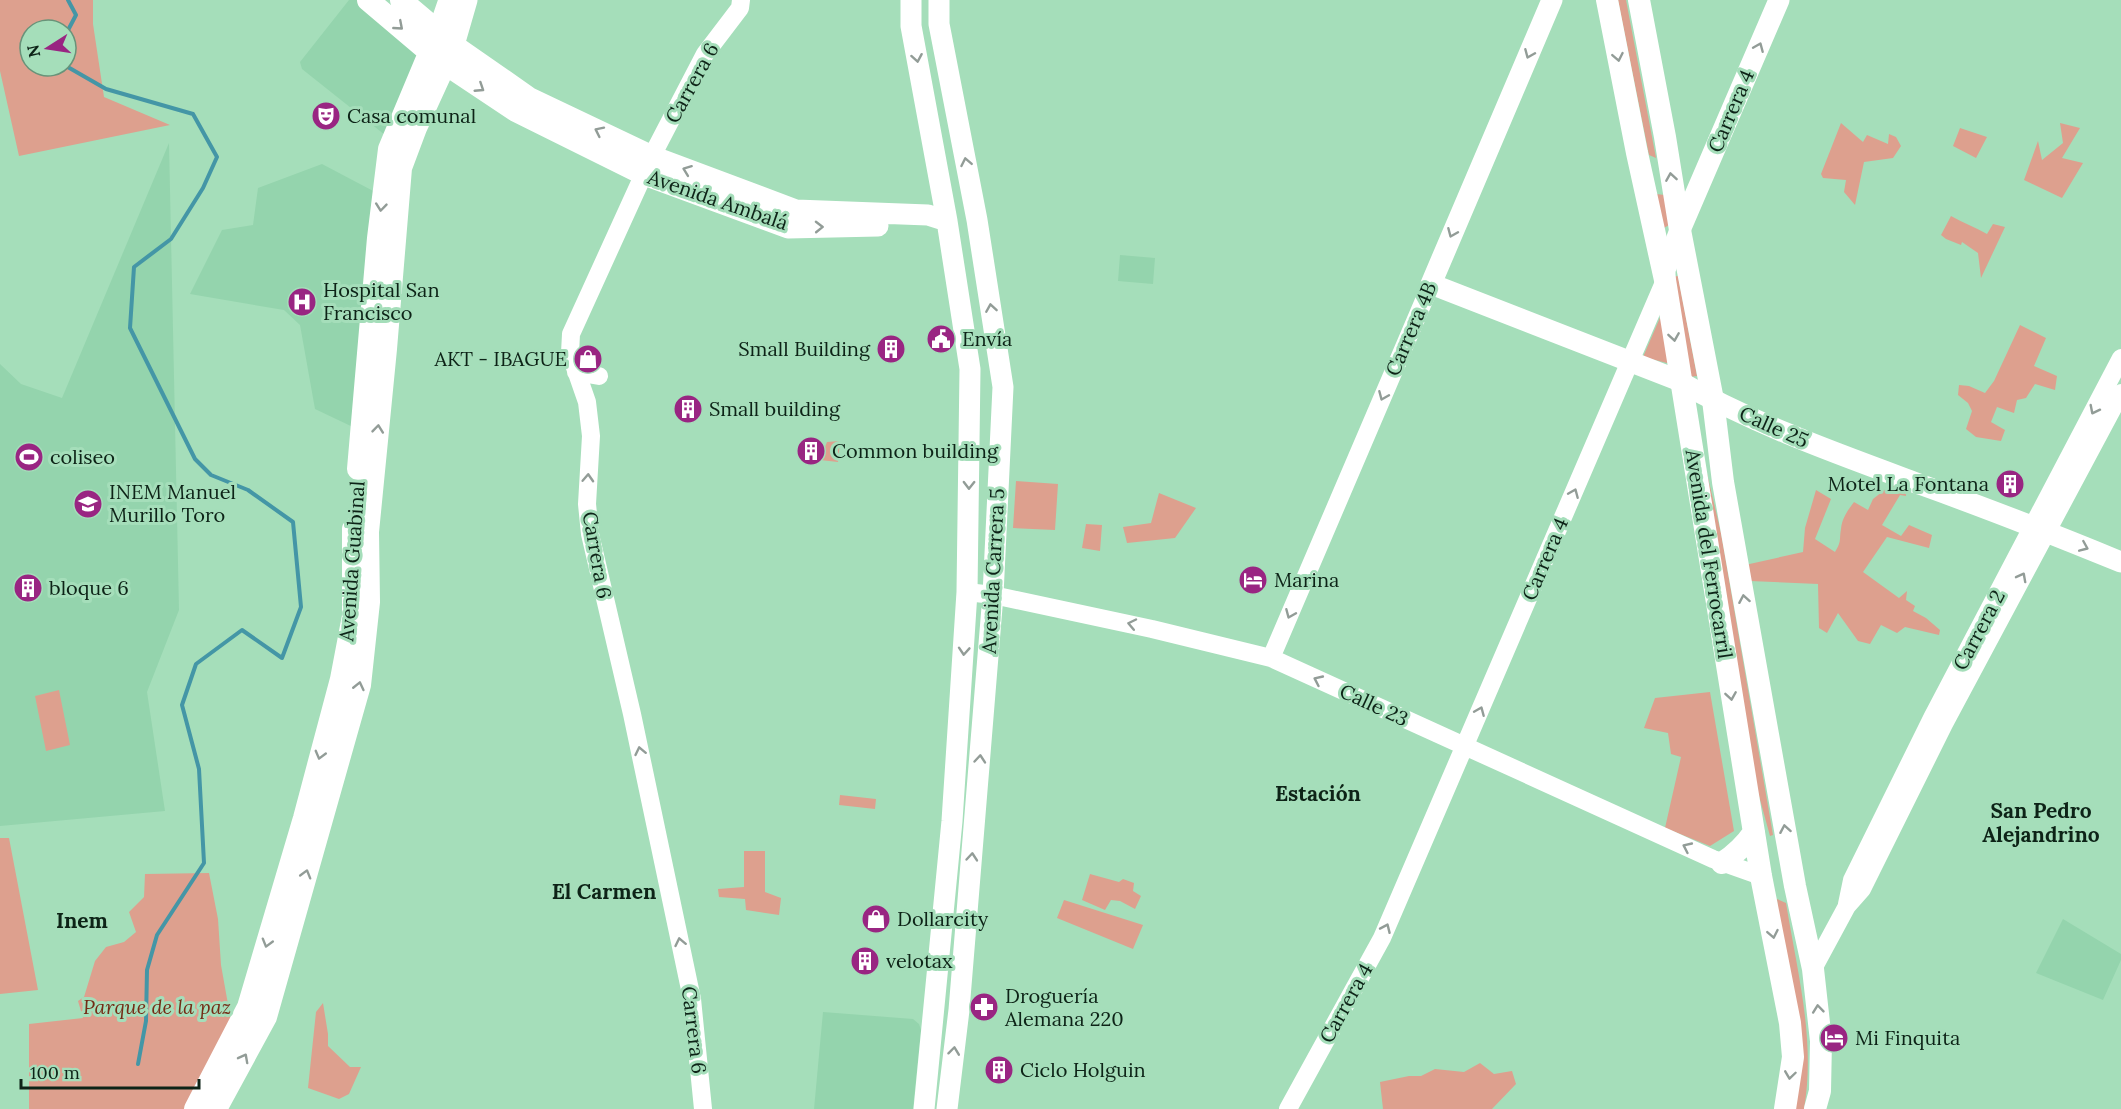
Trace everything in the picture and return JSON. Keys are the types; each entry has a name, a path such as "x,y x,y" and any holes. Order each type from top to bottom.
{"main road":[{"name":"Avenida Ambalá","path":"368,0 442,49 515,111 648,166 796,210 928,214 947,221"},
{"name":"Avenida Ambalá","path":"401,0 442,49"},
{"name":"Avenida Guabinal","path":"216,1109 266,1017 360,685 369,602 368,532 402,168 442,49 449,0"},
{"name":"Avenida Guabinal","path":"195,1109 248,1007 341,679 353,616 352,533 378,238 389,149 468,0"},
{"name":"Avenida Carrera 5","path":"911,0 911,26 947,221 970,369 968,592 952,821 924,1109"},
{"name":"Avenida Carrera 5","path":"939,0 939,24 977,220 1003,387 993,595 959,1010 947,1109"},
{"name":"Carrera 4B","path":"1431,284 1552,0"},
{"name":"Avenida del Ferrocarril","path":"1607,0 1636,153 1665,280 1761,876 1790,1023 1793,1057 1785,1109"},
{"path":"1639,0 1713,400 1723,482 1795,886 1813,969 1821,1041 1820,1091 1815,1109"},
{"name":"Carrera 4","path":"1665,280 1665,270 1680,230 1779,0"},
{"path":"947,221 977,220"},
{"name":"Calle 25","path":"1431,284 1630,361 1834,453 2040,528 2121,562"},
{"path":"1722,862 1739,850 1754,832"}],"street":[{"name":"Carrera 6","path":"703,1109 692,999 632,714 590,534 587,504 591,436 587,402 570,353 571,334 648,166 705,54 740,8 741,0"},
{"name":"Carrera 4","path":"1288,1109 1382,938 1665,280"},
{"name":"Carrera 4B","path":"1271,658 1431,284"},
{"name":"Carrera 2","path":"1813,969 1847,906 1862,889 2121,358"},
{"path":"576,372 599,376"},
{"name":"Carrera 2","path":"2040,528 2121,393"},
{"name":"Calle 23","path":"968,592 993,595 1152,629 1271,658 1722,862 1761,876"}],"shaded area":[{"path":"349,0 364,0 423,54 385,135 302,69 300,62"},
{"name":"INEM Manuel Murillo Toro","path":"169,143 179,610 147,692 165,811 0,826 0,364 21,384 62,398"},
{"name":"Hospital San Francisco","path":"322,164 377,193 355,428 315,409 300,325 284,310 190,294 222,230 253,225 258,188"},
{"path":"1120,255 1155,258 1153,284 1118,281"},
{"path":"2063,919 2121,954 2121,960 2103,1000 2036,973"},
{"path":"823,1012 913,1019 919,1024 921,1030 913,1109 814,1109"}],"green space":[{"path":"0,0 93,0 93,24 104,97 170,125 19,156 0,71"},
{"path":"1618,0 1626,0 1656,158 1649,155"},
{"path":"1841,123 1863,142 1867,135 1888,144 1889,134 1896,137 1901,146 1893,158 1864,162 1855,205 1844,192 1846,180 1823,178 1821,174"},
{"path":"2060,123 2080,128 2062,158 2083,163 2062,198 2024,180 2038,141 2042,160 2063,143"},
{"path":"1960,128 1987,137 1976,158 1953,146"},
{"path":"1656,194 1665,195 1669,225 1664,228"},
{"path":"1951,216 1987,234 1993,224 2005,227 1981,278 1978,253 1962,242 1961,245 1941,235"},
{"path":"1678,276 1697,376 1689,377 1671,277"},
{"path":"1665,306 1671,364 1643,357"},
{"path":"2020,325 2046,338 2034,366 2057,376 2055,390 2035,384 2026,398 2017,400 2014,413 1997,407 1991,422 2005,430 2001,441 1976,437 1966,429 1972,411 1968,403 1958,395 1959,385 1969,386 1985,393 1994,381"},
{"path":"840,441 838,462 820,460 827,442"},
{"path":"1701,448 1721,533 1773,835 1770,836 1756,785"},
{"path":"1886,478 1905,484 1906,496 1900,495 1882,525 1901,536 1909,525 1932,535 1929,548 1887,537 1863,572 1899,598 1907,591 1906,600 1915,606 1913,611 1940,630 1939,635 1905,627 1897,633 1881,625 1870,644 1858,641 1838,613 1827,633 1819,628 1818,584 1750,581 1745,565 1803,552 1805,528 1816,490 1831,499 1815,539 1835,552 1843,521 1854,502 1868,510 1873,499 1887,488"},
{"path":"1016,481 1058,484 1055,530 1013,528"},
{"path":"1159,493 1196,508 1175,538 1127,543 1123,527 1151,523"},
{"path":"1086,524 1102,525 1100,551 1082,548"},
{"path":"59,690 70,745 46,751 35,696"},
{"path":"1710,692 1734,831 1710,846 1665,828 1681,757 1671,754 1668,733 1644,728 1655,698"},
{"path":"840,795 876,799 875,809 839,805"},
{"path":"0,838 9,838 38,990 0,994"},
{"path":"744,851 765,851 765,892 781,898 779,915 746,910 745,899 719,897 718,889 744,887"},
{"name":"Parque de la paz","path":"209,873 218,919 221,965 231,1021 184,1109 29,1109 29,1024 83,1018 78,1001 84,997 95,961 106,947 124,942 136,932 129,912 144,897 145,874"},
{"path":"1090,874 1119,882 1123,879 1134,883 1133,891 1141,896 1135,909 1120,901 1111,900 1105,910 1082,900"},
{"path":"1777,899 1786,903 1804,1006 1808,1057 1804,1109 1795,1109"},
{"path":"1064,900 1143,925 1133,949 1057,918"},
{"path":"323,1003 328,1046 350,1067 361,1067 349,1094 339,1099 308,1088 316,1012"},
{"path":"1480,1063 1494,1074 1512,1071 1516,1084 1492,1109 1383,1109 1380,1082 1421,1076 1435,1069 1464,1072"}],"waterway":[{"path":"68,0 76,15 74,18"},
{"path":"78,73 106,89 193,114 217,157 203,188 171,239 134,267 130,328 195,459 211,475 248,490 293,522 301,607 282,658 242,630 196,664 182,705 199,769 204,863 157,935 147,970 146,1021 138,1064"}],"place":[{"name":"Casa comunal","path":"326,116"},
{"name":"Hospital San Francisco","path":"302,302"},
{"name":"Envía","path":"941,339"},
{"name":"Small Building","path":"891,349"},
{"name":"AKT - IBAGUE","path":"588,359"},
{"name":"Small building","path":"688,409"},
{"name":"Common building","path":"811,451"},
{"name":"coliseo","path":"29,457"},
{"name":"Motel La Fontana","path":"2010,484"},
{"name":"INEM Manuel Murillo Toro","path":"88,504"},
{"name":"Marina","path":"1253,580"},
{"name":"bloque 6","path":"28,588"},
{"name":"Dollarcity","path":"876,919"},
{"name":"velotax","path":"865,961"},
{"name":"Droguería Alemana 220","path":"984,1007"},
{"name":"Mi Finquita","path":"1834,1038"},
{"name":"Ciclo Holguin","path":"999,1070"}],"district":[{"name":"Estación","path":"1318,794"},
{"name":"San Pedro Alejandrino","path":"2041,823"},
{"name":"El Carmen","path":"604,892"},
{"name":"Inem","path":"82,921"}]}
